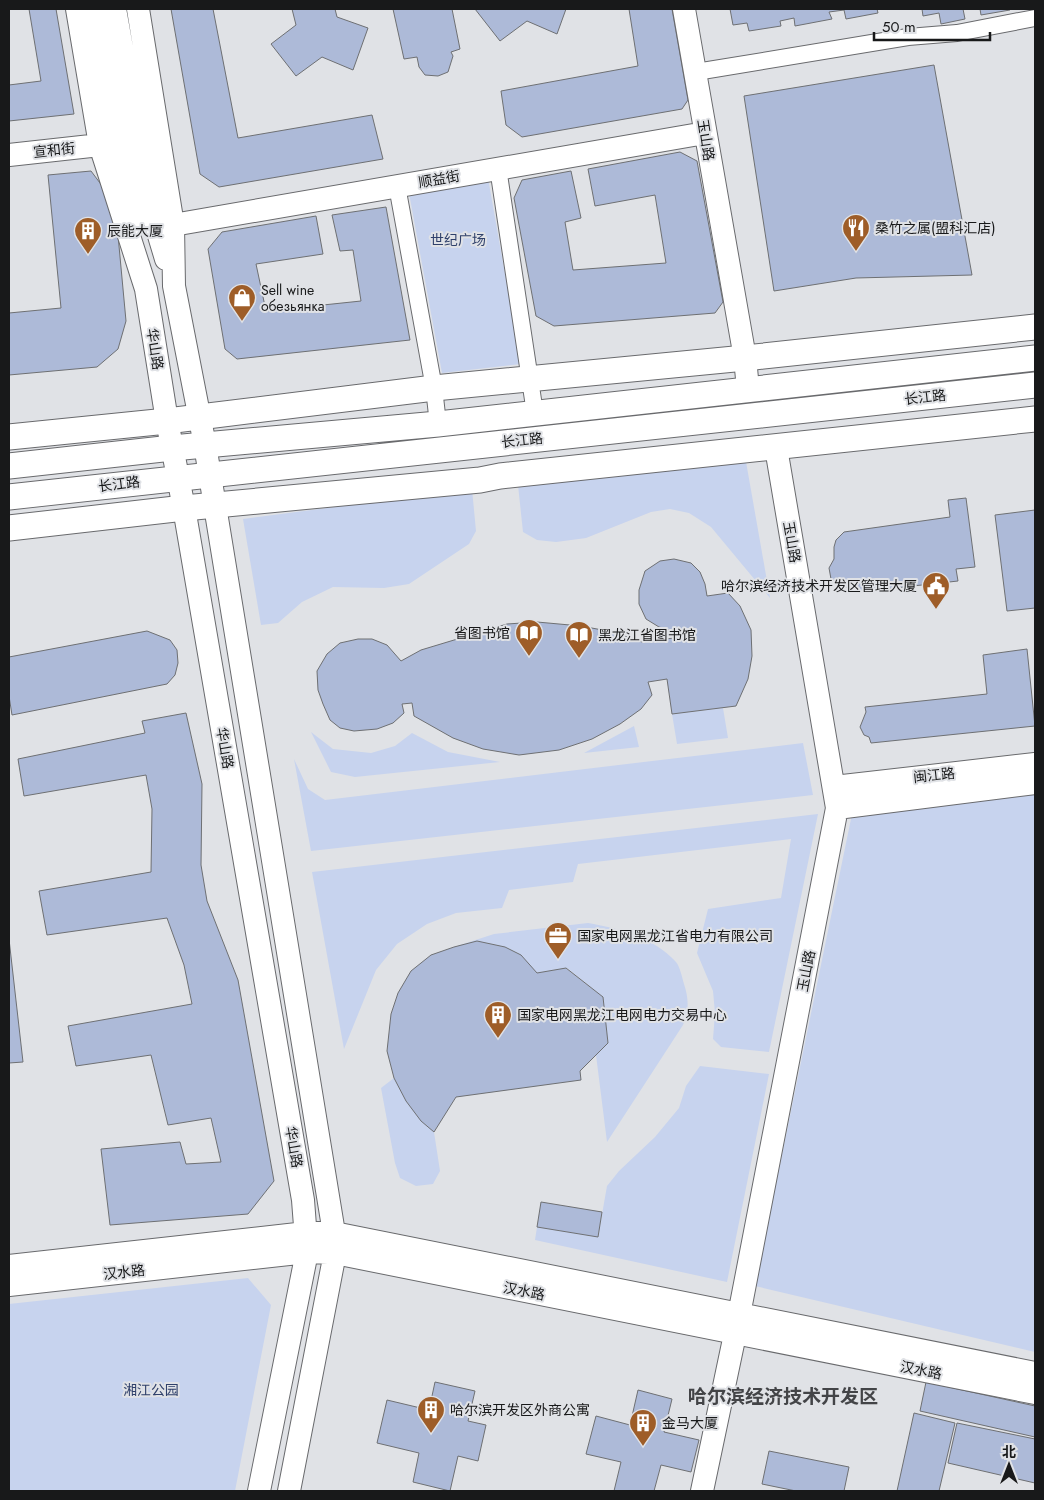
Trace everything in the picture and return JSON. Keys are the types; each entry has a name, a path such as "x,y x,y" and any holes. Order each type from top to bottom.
{"main road":[{"name":"华山路","path":"77,9 100,145 146,289 167,421 184,508 304,1200 306,1242 259,1491"},
{"path":"97,9 130,183 146,289"},
{"path":"115,9 151,209 174,286"},
{"name":"华山路","path":"138,9 173,225 174,286 205,445 208,474 335,1243 289,1491"},
{"name":"玉山路","path":"684,9 745,358 748,390"},
{"name":"顺益街","path":"173,225 705,133"},
{"name":"宣和街","path":"9,155 100,145"},
{"path":"9,437 167,421 434,388 1035,328"},
{"name":"长江路","path":"9,466 172,448 438,424 1035,358"},
{"name":"长江路","path":"9,497 178,477 1035,385"},
{"path":"9,528 184,508 480,480 500,476 1035,419"},
{"name":"玉山路","path":"702,1491 737,1323 835,797 776,448"},
{"name":"闽江路","path":"835,797 1035,764"},
{"name":"闽江路","path":"835,797 1035,784"},
{"name":"汉水路","path":"9,1284 306,1242"},
{"name":"汉水路","path":"9,1266 306,1242 335,1243 737,1323 1035,1372"},
{"name":"汉水路","path":"737,1323 1035,1393"}],"street":[{"path":"696,72 908,37 957,32 1035,18"},
{"path":"498,168 535,413"},
{"path":"397,186 434,388 438,424"}],"green space":[{"name":"世纪广场","path":"488,178 521,364 442,373 409,193"},
{"path":"745,456 770,598 711,527 689,513 670,509 651,512 586,538 556,542 537,540 523,532 518,485"},
{"path":"472,489 476,531 469,544 409,584 384,588 333,587 302,602 278,623 261,625 243,519"},
{"path":"723,708 728,738 677,744 672,714"},
{"path":"634,726 639,747 584,753"},
{"path":"311,732 333,749 371,753 395,746 412,733 448,752 500,762 355,777 331,772"},
{"path":"803,743 813,795 311,851 294,759 308,789 325,800"},
{"path":"1035,791 1035,1352 755,1286 852,814"},
{"path":"818,814 769,1052 721,1047 713,1039 715,1013 713,991 697,953 708,909 781,898 791,839 578,864 573,882 509,890 502,908 456,913 427,924 397,944 376,970 344,1049 312,872"},
{"path":"588,923 623,931 658,946 679,967 686,989 687,1000 687,1010 683,1025 607,1142 596,1055 608,1043 603,997 567,968 537,973 518,955 500,946 479,943 454,947 494,934"},
{"path":"700,1066 769,1074 727,1282 535,1240 537,1227 598,1237 607,1186 619,1171 655,1137 679,1108 686,1086"},
{"path":"394,1078 411,1107 434,1132 440,1171 433,1184 416,1186 400,1178 395,1163 381,1088"},
{"name":"湘江公园","path":"248,1278 271,1305 235,1491 9,1491 9,1304"}],"building":[{"path":"29,9 56,9 74,114 9,121 9,85 41,81"},
{"path":"171,9 213,9 238,138 372,115 383,159 219,187 200,174"},
{"path":"292,9 335,9 337,17 368,28 353,70 322,57 296,76 271,44 296,25"},
{"path":"393,9 452,9 460,49 451,52 453,56 448,72 438,76 425,75 419,67 417,57 404,59"},
{"path":"475,9 566,9 557,34 527,21 500,41"},
{"path":"629,9 672,9 688,100 682,109 522,137 506,125 501,91 638,66"},
{"path":"730,9 877,9 878,13 846,19 844,10 829,12 832,19 795,26 794,18 780,21 781,26 749,31 747,23 733,25"},
{"path":"922,9 963,9 965,19 941,24 939,13 923,16"},
{"path":"980,9 1010,9 1010,10 981,15"},
{"path":"934,65 972,275 856,278 774,291 744,96"},
{"path":"680,152 697,161 723,302 715,313 554,326 536,316 514,198 522,180 571,171 581,218 565,222 573,270 666,263 655,195 595,206 588,169"},
{"name":"辰能大厦","path":"91,171 115,203 126,321 118,349 97,367 9,375 9,313 61,308 48,175"},
{"path":"386,207 410,340 237,359 225,349 208,249 222,232 316,216 323,254 256,264 266,311 361,301 353,250 340,251 332,215"},
{"path":"966,498 975,567 956,569 958,581 859,592 857,588 841,587 831,579 829,568 834,559 834,547 836,540 844,532 950,517 948,500"},
{"path":"1035,510 1035,608 1007,611 995,515"},
{"name":"黑龙江省图书馆","path":"674,559 691,563 700,572 707,596 728,593 740,606 751,630 752,656 748,679 736,706 672,714 667,679 648,682 652,695 641,709 620,724 592,739 559,750 519,755 483,749 453,738 414,716 412,703 402,704 404,713 393,723 377,729 354,731 340,728 330,720 318,690 317,671 327,654 340,643 358,639 372,639 387,645 401,661 421,650 507,624 537,622 581,626 613,632 642,642 674,638 673,631 659,627 646,619 639,604 639,590 645,571 660,561"},
{"path":"147,631 170,640 177,650 178,663 175,675 167,684 12,715 9,696 9,657"},
{"path":"1027,649 1035,726 871,743 869,737 864,735 860,727 866,712 865,707 987,694 983,655"},
{"path":"186,713 202,784 201,865 207,901 238,980 274,1181 248,1214 110,1225 101,1149 180,1142 186,1164 221,1162 211,1118 168,1125 151,1055 76,1066 68,1026 192,1004 184,965 167,918 47,935 39,891 151,872 152,809 146,775 24,796 18,759 145,733 142,721"},
{"path":"9,939 23,1062 9,1063"},
{"name":"国家电网黑龙江电网电力交易中心","path":"477,941 505,947 521,955 537,973 566,968 603,997 608,1043 580,1071 581,1080 456,1097 434,1132 421,1121 406,1101 394,1078 387,1051 391,1014 398,993 411,971 431,955"},
{"path":"541,1202 602,1212 598,1237 537,1227"},
{"name":"哈尔滨开发区外商公寓","path":"435,1382 475,1391 468,1421 486,1425 478,1461 458,1456 450,1491 413,1482 419,1453 377,1443 387,1400 429,1410"},
{"path":"926,1382 1035,1406 1035,1437 920,1411"},
{"name":"金马大厦","path":"638,1390 672,1399 664,1432 699,1440 691,1472 661,1465 654,1491 614,1491 621,1462 586,1454 596,1416 630,1425"},
{"path":"914,1413 955,1423 939,1491 897,1491"},
{"path":"957,1423 1035,1439 1035,1483 948,1463"},
{"path":"769,1451 849,1467 844,1491 796,1491 762,1484"}],"place":[{"name":"桑竹之属(盟科汇店)","path":"856,252"},
{"name":"辰能大厦","path":"88,255"},
{"name":"Sell wine обезьянка","path":"242,322"},
{"name":"哈尔滨经济技术开发区管理大厦","path":"936,610"},
{"name":"省图书馆","path":"529,657"},
{"name":"黑龙江省图书馆","path":"579,659"},
{"name":"国家电网黑龙江省电力有限公司","path":"558,960"},
{"name":"国家电网黑龙江电网电力交易中心","path":"498,1039"},
{"name":"哈尔滨开发区外商公寓","path":"431,1434"},
{"name":"金马大厦","path":"643,1447"}],"district":[{"name":"哈尔滨经济技术开发区","path":"783,1396"}]}
